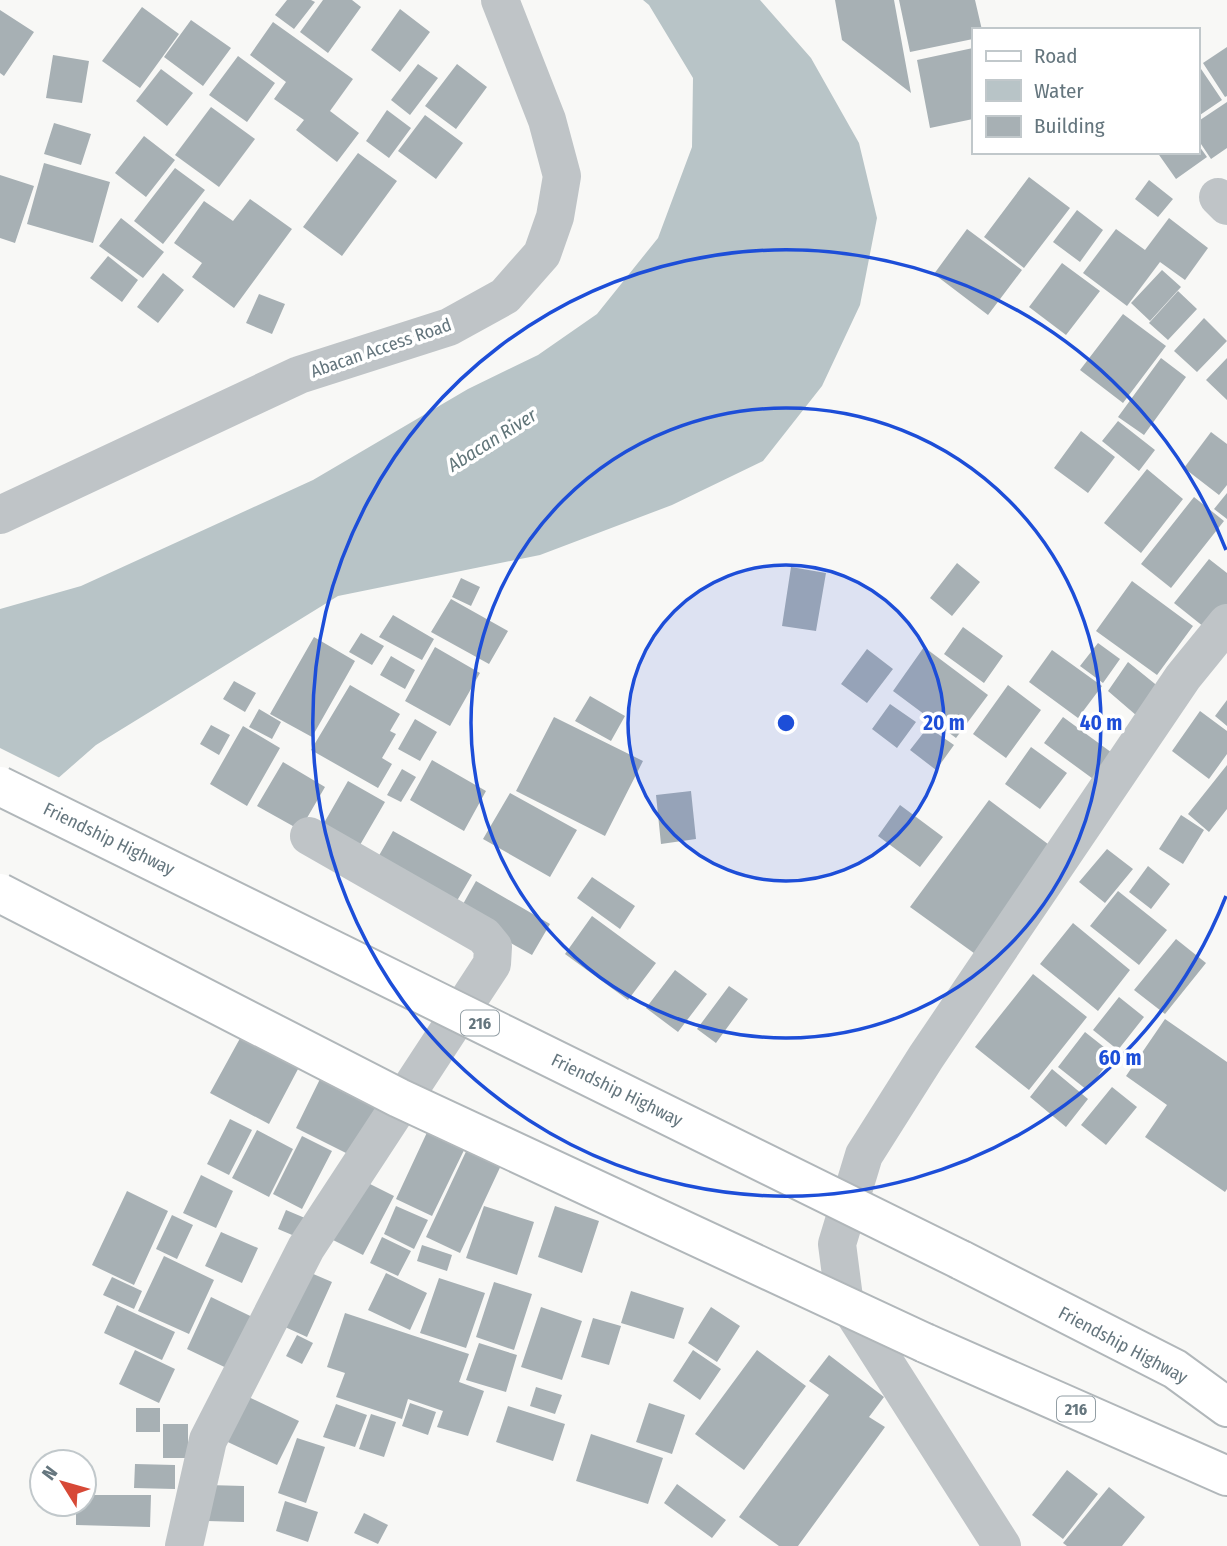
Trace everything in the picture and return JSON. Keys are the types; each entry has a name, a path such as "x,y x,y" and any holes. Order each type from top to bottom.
{"main road":[{"name":"Friendship Highway","path":"0,786 961,1260 1175,1369 1227,1407"},
{"name":"216","path":"0,893 399,1098 925,1343 1227,1476"}],"street":[{"name":"Abacan Access Road","path":"0,515 299,375 449,327 505,296 542,254 555,217 562,176 547,120 500,0"},
{"path":"1002,1546 844,1298 836,1244 864,1155 926,1057 1183,677 1227,623"},
{"path":"184,1546 208,1440 306,1248 492,964 493,947 484,936 309,836"}],"water":[{"name":"Abacan River","path":"643,0 760,0 811,58 859,143 877,218 860,305 822,386 763,461 672,505 540,555 338,596 96,745 0,829 0,609 81,586 313,480 468,389 538,355 597,314 658,238 692,147 693,78 649,5"}],"pier":[{"path":"0,748 62,779 0,833"}],"building":[{"path":"287,0 315,2 294,29 275,15"},
{"path":"323,0 352,0 361,7 328,53 300,32"},
{"path":"835,0 894,0 911,93 842,40"},
{"path":"899,0 975,0 982,28 972,28 972,39 910,52"},
{"path":"142,7 179,34 140,88 102,61"},
{"path":"400,9 430,32 400,72 371,50"},
{"path":"0,10 34,32 4,76 0,73"},
{"path":"191,20 231,48 203,86 164,57"},
{"path":"273,22 353,79 330,111 359,133 337,162 296,130 304,120 274,99 286,82 250,55"},
{"path":"1227,47 1227,96 1225,97 1203,63"},
{"path":"972,48 972,119 930,128 917,60"},
{"path":"53,55 89,61 82,103 46,98"},
{"path":"238,56 275,83 247,122 209,95"},
{"path":"418,64 438,78 410,115 391,100"},
{"path":"457,64 487,87 456,129 425,106"},
{"path":"1199,66 1222,100 1199,116"},
{"path":"161,69 193,93 167,126 136,101"},
{"path":"1227,102 1227,148 1211,159 1199,141 1199,121"},
{"path":"211,107 255,139 219,187 175,155"},
{"path":"387,110 411,128 389,158 366,141"},
{"path":"425,115 463,143 436,179 398,151"},
{"path":"54,123 91,134 81,165 44,154"},
{"path":"144,136 175,160 146,197 115,173"},
{"path":"1199,146 1207,157 1176,179 1158,154 1199,154"},
{"path":"358,153 397,181 342,256 303,227"},
{"path":"44,163 110,182 93,243 27,224"},
{"path":"175,168 205,190 163,244 134,221"},
{"path":"0,175 34,186 15,243 0,238"},
{"path":"1029,177 1070,208 1024,268 984,237"},
{"path":"1149,180 1173,199 1158,217 1135,199"},
{"path":"250,199 292,229 234,308 192,277 202,263 174,243 204,201 233,221"},
{"path":"1077,210 1103,230 1080,262 1053,242"},
{"path":"121,218 164,252 143,278 99,246"},
{"path":"1169,218 1208,248 1185,280 1160,262 1127,306 1083,273 1116,229 1145,250"},
{"path":"967,229 1022,270 988,315 934,274"},
{"path":"108,256 138,280 122,302 90,278"},
{"path":"1062,263 1100,291 1066,335 1029,307"},
{"path":"1162,270 1181,287 1150,321 1131,303"},
{"path":"163,273 184,290 158,323 137,307"},
{"path":"1178,291 1197,309 1168,340 1149,323"},
{"path":"259,294 285,304 272,334 246,323"},
{"path":"1123,314 1166,346 1123,403 1080,370"},
{"path":"1204,318 1227,341 1197,372 1174,351"},
{"path":"1161,358 1186,377 1144,435 1118,417"},
{"path":"1227,358 1227,400 1206,380"},
{"path":"1118,421 1155,450 1139,471 1102,441"},
{"path":"1081,431 1115,457 1088,493 1054,468"},
{"path":"1211,432 1227,444 1227,485 1219,495 1184,468"},
{"path":"1147,469 1183,499 1141,553 1104,523"},
{"path":"1227,493 1227,519 1214,509"},
{"path":"1194,497 1224,521 1171,588 1141,564"},
{"path":"1209,559 1227,573 1227,619 1214,635 1174,603"},
{"path":"957,563 980,582 952,616 930,598"},
{"path":"791,567 826,573 816,631 782,626"},
{"path":"461,578 480,587 471,606 452,597"},
{"path":"1132,581 1193,626 1157,675 1096,631"},
{"path":"451,599 508,631 489,664 431,632"},
{"path":"393,615 434,639 422,660 379,637"},
{"path":"963,627 1003,656 984,683 944,654"},
{"path":"361,633 384,646 372,665 349,652"},
{"path":"314,637 355,661 312,737 270,714"},
{"path":"1098,643 1120,659 1103,683 1080,666"},
{"path":"435,647 480,673 450,726 405,701"},
{"path":"924,647 988,695 956,738 893,691"},
{"path":"867,649 893,669 867,703 841,684"},
{"path":"1052,650 1102,686 1078,718 1029,682"},
{"path":"391,656 415,670 405,689 380,675"},
{"path":"1128,662 1165,692 1144,722 1108,691"},
{"path":"234,681 256,693 245,712 223,699"},
{"path":"350,685 400,714 390,731 396,734 382,758 392,764 378,788 311,750"},
{"path":"1008,685 1041,710 1006,758 973,734"},
{"path":"590,696 625,716 611,741 575,721"},
{"path":"1227,700 1227,726 1215,716"},
{"path":"890,704 916,722 897,748 872,729"},
{"path":"259,709 281,722 272,739 249,727"},
{"path":"1200,711 1227,731 1227,754 1209,779 1172,751"},
{"path":"554,717 643,761 605,836 516,791"},
{"path":"1063,717 1119,758 1100,784 1044,743"},
{"path":"415,719 437,732 420,761 398,749"},
{"path":"211,725 230,735 219,755 200,744"},
{"path":"243,726 280,748 247,806 210,784"},
{"path":"928,727 954,745 936,770 910,750"},
{"path":"1031,747 1067,773 1040,809 1005,784"},
{"path":"432,760 486,791 464,831 410,800"},
{"path":"283,762 325,787 300,830 257,806"},
{"path":"1227,765 1227,809 1209,832 1188,814"},
{"path":"402,769 416,777 401,802 387,795"},
{"path":"348,781 385,802 353,857 316,837"},
{"path":"691,791 696,839 661,844 656,795"},
{"path":"510,793 577,830 550,877 483,839"},
{"path":"989,800 1056,850 978,956 910,907"},
{"path":"900,805 943,837 920,867 878,836"},
{"path":"1181,815 1204,830 1183,864 1159,849"},
{"path":"393,831 472,875 451,911 373,866"},
{"path":"1107,849 1133,869 1105,903 1079,882"},
{"path":"1148,866 1170,884 1151,909 1129,892"},
{"path":"592,877 635,906 620,929 577,898"},
{"path":"476,881 550,924 532,955 458,913"},
{"path":"1118,891 1167,930 1139,965 1090,926"},
{"path":"592,916 656,963 628,1000 565,954"},
{"path":"1073,923 1130,970 1098,1011 1040,964"},
{"path":"1176,939 1206,963 1165,1014 1134,990"},
{"path":"675,970 707,994 678,1032 646,1008"},
{"path":"1033,974 1087,1017 1029,1090 975,1047"},
{"path":"729,986 748,999 716,1043 697,1029"},
{"path":"1119,997 1144,1017 1118,1050 1093,1030"},
{"path":"1165,1019 1227,1062 1225,1192 1145,1137 1167,1105 1126,1076"},
{"path":"249,1022 307,1052 269,1124 210,1093"},
{"path":"1085,1032 1114,1055 1087,1090 1058,1067"},
{"path":"1052,1069 1088,1099 1066,1127 1030,1097"},
{"path":"321,1077 380,1106 354,1157 296,1128"},
{"path":"1112,1087 1137,1107 1106,1145 1081,1125"},
{"path":"230,1119 252,1130 229,1175 207,1164"},
{"path":"430,1126 467,1144 432,1216 396,1199"},
{"path":"257,1130 293,1149 269,1197 232,1178"},
{"path":"302,1136 332,1151 302,1209 273,1194"},
{"path":"470,1143 504,1159 460,1253 426,1237"},
{"path":"201,1175 233,1191 216,1228 183,1213"},
{"path":"356,1177 394,1196 363,1255 325,1236"},
{"path":"127,1191 168,1211 134,1285 92,1265"},
{"path":"396,1206 428,1220 414,1249 384,1234"},
{"path":"484,1206 534,1222 517,1275 466,1258"},
{"path":"555,1206 599,1221 582,1273 538,1257"},
{"path":"286,1210 312,1221 304,1240 278,1229"},
{"path":"172,1215 193,1225 177,1259 156,1249"},
{"path":"221,1232 258,1248 242,1283 205,1266"},
{"path":"382,1237 411,1251 398,1276 370,1263"},
{"path":"422,1245 452,1255 447,1271 417,1261"},
{"path":"164,1256 214,1280 189,1334 138,1311"},
{"path":"311,1273 332,1282 307,1337 285,1327"},
{"path":"386,1273 427,1293 410,1330 368,1310"},
{"path":"112,1277 142,1291 134,1309 103,1295"},
{"path":"439,1278 485,1293 466,1348 420,1333"},
{"path":"494,1282 532,1294 514,1350 476,1337"},
{"path":"631,1291 684,1308 674,1339 621,1323"},
{"path":"211,1297 263,1322 239,1374 187,1349"},
{"path":"117,1305 175,1332 162,1360 104,1333"},
{"path":"541,1307 582,1321 562,1380 521,1367"},
{"path":"711,1307 740,1326 717,1362 688,1343"},
{"path":"345,1313 469,1354 459,1382 484,1391 468,1436 437,1427 443,1411 408,1399 402,1419 336,1397 345,1373 327,1367"},
{"path":"593,1318 621,1326 609,1365 581,1357"},
{"path":"297,1335 313,1343 302,1364 286,1356"},
{"path":"479,1343 517,1355 506,1392 466,1380"},
{"path":"135,1350 175,1369 159,1403 119,1384"},
{"path":"693,1350 721,1369 700,1400 673,1381"},
{"path":"757,1350 806,1386 744,1470 695,1434"},
{"path":"829,1355 884,1397 869,1417 885,1427 798,1546 779,1546 739,1517 829,1395 809,1381"},
{"path":"536,1387 562,1395 555,1414 530,1406"},
{"path":"236,1391 299,1421 277,1465 215,1436"},
{"path":"410,1403 436,1412 428,1435 402,1426"},
{"path":"649,1403 685,1415 672,1454 636,1442"},
{"path":"336,1404 367,1415 355,1447 323,1437"},
{"path":"508,1406 565,1424 553,1461 496,1442"},
{"path":"136,1408 160,1408 160,1432 136,1432"},
{"path":"371,1414 396,1422 384,1457 359,1449"},
{"path":"163,1424 188,1424 188,1458 163,1458"},
{"path":"591,1434 663,1458 648,1504 576,1481"},
{"path":"297,1438 325,1447 306,1503 278,1493"},
{"path":"135,1464 175,1465 175,1489 134,1488"},
{"path":"1067,1470 1098,1494 1063,1539 1032,1515"},
{"path":"677,1484 726,1520 712,1538 664,1503"},
{"path":"208,1485 244,1486 244,1522 207,1521"},
{"path":"1109,1487 1145,1517 1122,1546 1067,1546 1063,1543"},
{"path":"98,1495 151,1495 150,1527 76,1525 76,1518 98,1518"},
{"path":"285,1501 318,1512 308,1542 276,1531"},
{"path":"364,1513 388,1525 378,1544 354,1533"}]}
